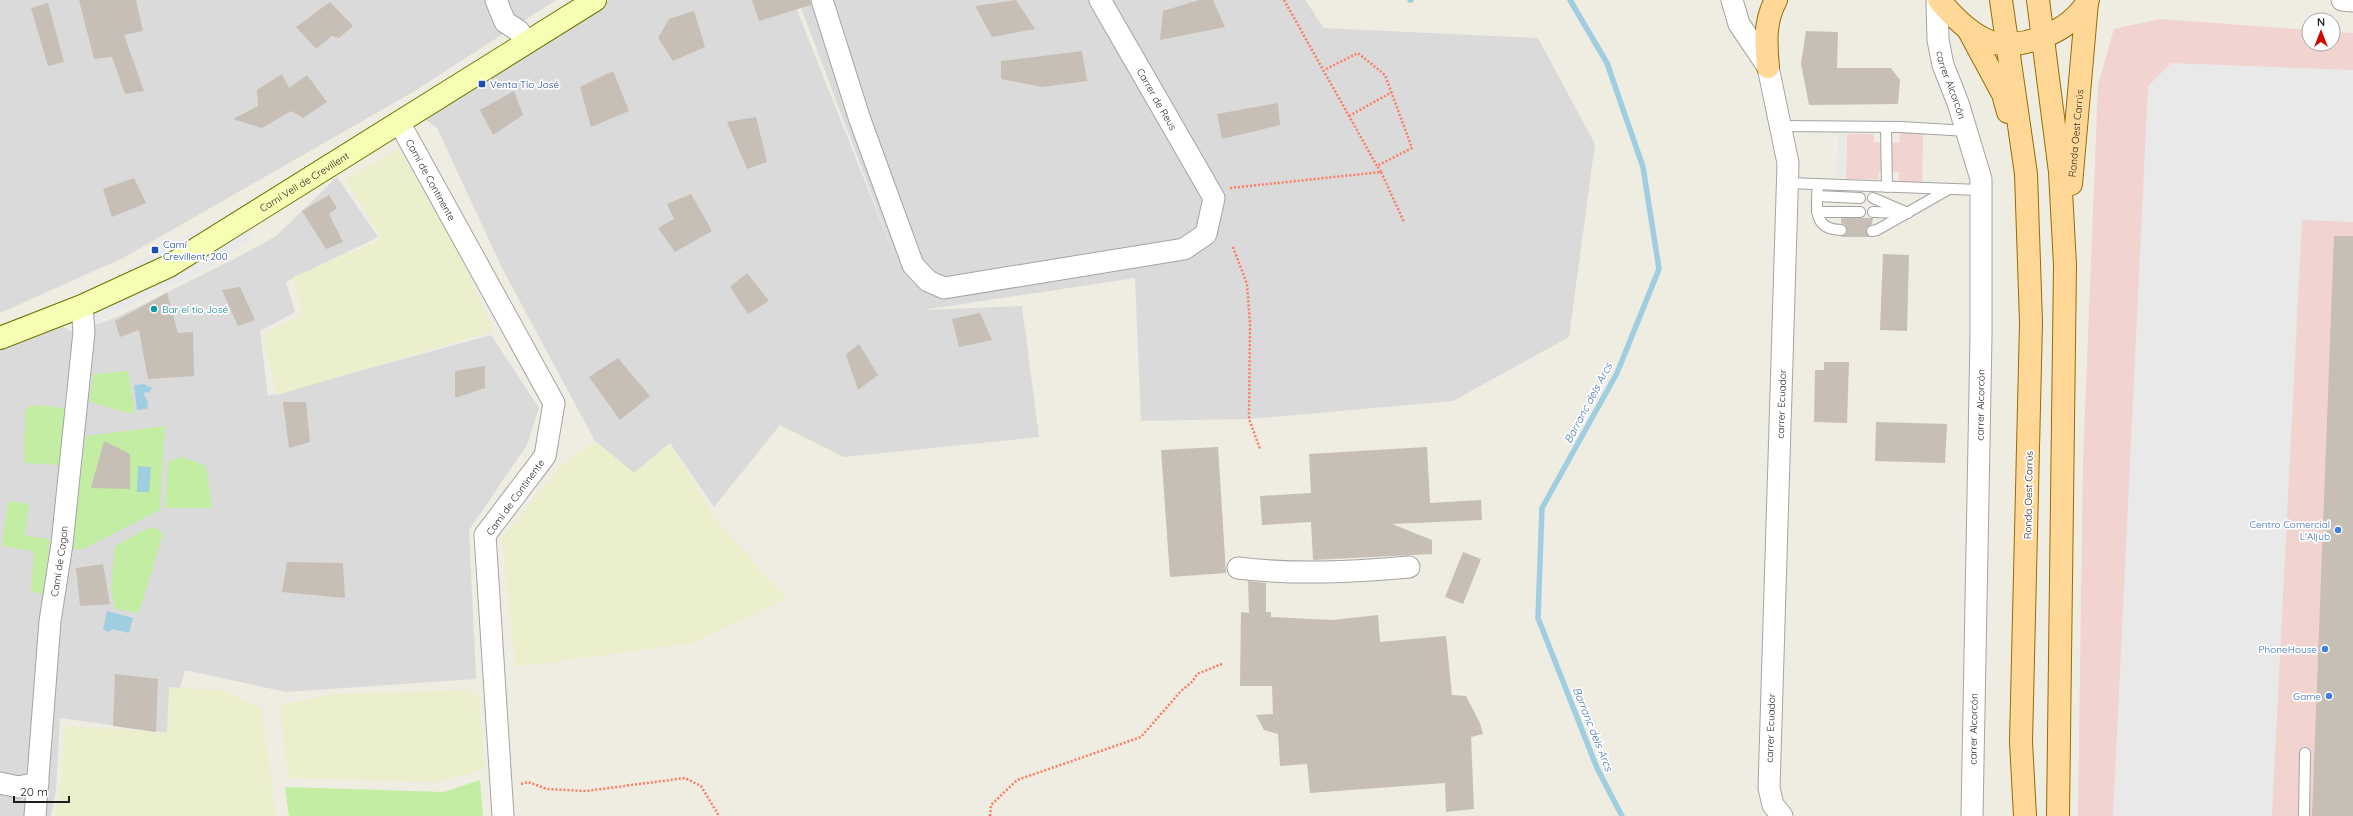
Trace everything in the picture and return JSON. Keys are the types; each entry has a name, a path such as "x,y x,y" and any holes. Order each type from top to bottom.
{"main road":[{"path":"1768,67 1766,32 1769,13 1776,0"},
{"name":"Ronda Oest Carrús","path":"1938,0 1968,29 1987,40 2008,43 2023,43 2058,30 2074,18 2089,1"},
{"name":"Ronda Oest Carrús","path":"2001,0 2026,174 2031,322 2021,742 2025,816"},
{"name":"Ronda Oest Carrús","path":"2038,0 2044,36 2060,172 2065,265 2058,816"},
{"name":"Ronda Oest Carrús","path":"2065,265 2089,1"},
{"name":"Ronda Oest Carrús","path":"1968,29 2003,94 2026,174"},
{"path":"2018,816 2021,742"}],"street":[{"path":"496,0 505,22 519,31 525,44"},
{"name":"Camí Vell de Crevillent","path":"0,338 82,306 169,266 595,0"},
{"path":"822,0 860,120 913,266 928,281 944,288 1184,249 1206,234 1219,193"},
{"name":"Carrer de Reus","path":"1100,0 1219,193"},
{"name":"carrer Ecuador","path":"1732,0 1739,24 1768,67 1788,163 1769,788 1773,804 1782,816"},
{"name":"carrer Alcorcón","path":"1938,0 1938,40 1943,65 1967,131 1981,179 1981,344 1972,816"},
{"path":"2342,0 2353,1"},
{"name":"Camí de Continente","path":"400,122 554,403 545,456 485,535 503,816"},
{"name":"Camí de Cagon","path":"36,816 50,621 62,544 84,332 82,306"},
{"path":"1238,568 1276,573 1318,573 1410,567"},
{"path":"0,784 18,787 38,783"}],"lane":[{"path":"1781,126 1886,127 1967,131"},
{"path":"1886,127 1887,187"},
{"path":"1787,183 1981,190"},
{"path":"1818,184 1817,212 1819,219 1823,226 1831,230 1840,230"},
{"path":"1872,231 1877,230 1949,189"},
{"path":"1817,196 1860,198"},
{"path":"1873,198 1908,213"},
{"path":"1817,212 1860,212"},
{"path":"1873,212 1908,213"},
{"path":"2304,816 2305,753"}],"path":[{"path":"1284,0 1381,172 1404,222"},
{"path":"1324,70 1358,53 1385,75 1412,148 1377,166"},
{"path":"1349,116 1392,92"},
{"path":"1219,193 1381,172"},
{"path":"1233,247 1247,284 1250,323 1249,419 1260,449"},
{"path":"990,816 991,804 1017,780 1141,737 1181,691 1194,681 1197,674 1222,664"},
{"path":"502,789 528,782 547,789 586,791 686,778 701,786 719,816"}],"shaded area":[{"path":"0,0 556,0 413,92 123,258 0,313"},
{"path":"610,0 793,0 901,272 798,0 1305,0 1324,28 1538,38 1595,144 1569,337 1453,401 1249,419 1141,421 1135,278 922,310 1022,306 1039,437 844,457 780,425 714,507 670,443 634,473 595,441 503,270 437,128 426,120 561,29"},
{"name":"Centro Comercial L'Aljub","path":"2160,19 2301,29 2301,52 2341,52 2341,32 2353,33 2353,816 2078,816 2083,462 2098,85 2114,29"},
{"name":"Centro Comercial L'Aljub","path":"2171,63 2353,70 2353,222 2302,220 2272,816 2113,816 2148,86"},
{"path":"1900,131 1923,131 1922,192 1899,192 1899,172 1879,171 1879,179 1846,179 1847,134 1874,134 1874,142 1899,143"},
{"path":"1838,134 1846,134 1844,177 1837,176"},
{"path":"337,177 378,237 286,282 295,312 260,331 268,396 491,335 539,408 527,445 469,530 476,679 286,692 185,670 168,733 60,718 56,790 51,816 0,816 0,349 61,326 75,333 119,316 240,256 276,236"},
{"path":"252,224 250,241 195,276 154,293 84,330 78,315"},
{"path":"198,229 198,237 130,270 132,264"}],"green space":[{"path":"399,149 456,247 493,331 277,395 263,334 303,314 293,277 382,239 346,179"},
{"path":"128,371 135,413 123,412 89,402 93,374"},
{"path":"38,405 69,409 64,465 24,463 25,411 30,406"},
{"path":"165,426 160,510 83,549 69,549 75,494 86,436"},
{"path":"595,441 634,473 670,443 717,522 787,599 692,643 516,667 502,539 557,470"},
{"path":"182,457 206,466 212,508 165,508 168,462"},
{"path":"8,501 29,504 25,536 50,539 44,594 31,592 34,551 2,546"},
{"path":"155,527 163,534 139,613 115,609 111,588 115,546 144,530"},
{"path":"169,687 219,690 261,707 276,816 55,816 62,776 64,726 167,733"},
{"path":"471,690 479,697 484,769 437,782 288,778 280,705 335,694"},
{"path":"480,780 483,816 289,816 285,787 444,792"}],"water":[{"path":"144,384 152,388 149,393 145,392 144,395 148,401 147,409 137,410 134,385"},
{"path":"138,466 151,467 149,492 137,492"},
{"path":"107,611 133,618 129,633 112,629 109,632 103,630"}],"building":[{"path":"79,0 136,0 143,31 124,35 144,91 125,94 112,57 94,59"},
{"path":"752,0 810,0 811,5 759,21"},
{"path":"1016,0 1035,29 992,37 975,6"},
{"path":"1199,0 1213,0 1225,27 1160,40 1163,11"},
{"path":"330,2 353,26 339,38 332,36 316,49 296,27"},
{"path":"48,3 64,62 48,66 31,8"},
{"path":"694,11 705,47 673,61 658,38 669,19"},
{"path":"1806,31 1838,32 1837,68 1891,68 1900,80 1898,104 1809,105 1801,64"},
{"path":"1082,51 1087,81 1042,87 1001,79 1001,61"},
{"path":"613,71 629,111 591,127 580,87"},
{"path":"282,74 289,88 307,75 327,102 303,118 291,111 262,128 233,119 258,106 257,90"},
{"path":"514,91 523,115 493,135 480,110"},
{"path":"1278,103 1280,125 1222,139 1217,114"},
{"path":"756,117 767,162 747,169 727,122"},
{"path":"134,178 146,203 112,217 103,189"},
{"path":"691,194 712,231 675,252 658,228 674,219 667,204"},
{"path":"329,195 337,208 329,214 343,242 326,249 302,211"},
{"path":"1841,218 1873,218 1872,224 1866,229 1870,237 1840,237 1846,234 1847,231 1845,225 1841,223"},
{"name":"Centro Comercial L'Aljub","path":"2334,236 2353,236 2353,816 2312,816"},
{"path":"1883,254 1909,255 1907,331 1880,330"},
{"path":"747,273 769,301 748,314 730,287"},
{"path":"240,287 255,320 238,326 222,290"},
{"path":"167,293 178,333 193,332 194,376 148,379 139,330 120,337 115,321"},
{"path":"980,313 992,340 959,347 952,319"},
{"path":"859,344 878,375 858,390 846,355"},
{"path":"618,358 650,396 620,420 589,377"},
{"path":"1824,362 1849,362 1847,423 1814,422 1815,370 1824,370"},
{"path":"485,366 485,388 455,398 455,371"},
{"path":"283,402 306,402 310,442 289,448"},
{"path":"1876,422 1947,424 1945,463 1875,461"},
{"path":"104,441 130,454 130,489 91,488"},
{"path":"1218,447 1226,573 1170,577 1161,450"},
{"path":"1427,447 1430,503 1481,500 1482,520 1392,524 1432,540 1432,554 1313,560 1311,522 1262,525 1260,496 1311,493 1309,454"},
{"path":"1463,552 1481,559 1463,604 1445,597"},
{"path":"287,562 343,563 345,598 282,592"},
{"path":"103,564 110,604 80,606 76,568"},
{"path":"1248,581 1266,583 1266,612 1271,612 1271,617 1332,620 1378,615 1380,642 1446,636 1452,695 1466,696 1480,723 1483,734 1471,737 1474,809 1446,812 1445,783 1310,793 1307,764 1280,766 1278,734 1264,730 1256,715 1273,714 1272,686 1240,686 1241,612 1249,613"},
{"path":"115,674 158,679 156,732 113,726"}],"waterway":[{"name":"Barranc dels Arcs","path":"1570,0 1607,63 1643,167 1659,269 1617,373 1542,508 1538,618 1597,768 1622,816"}],"place":[{"name":"Venta Tío José","path":"482,84"},
{"name":"Camí Crevillent, 200","path":"155,250"},
{"name":"Bar el tio José","path":"154,309"},
{"name":"Centro Comercial L'Aljub","path":"2338,530"},
{"name":"PhoneHouse","path":"2325,649"},
{"name":"Game","path":"2329,696"}]}
